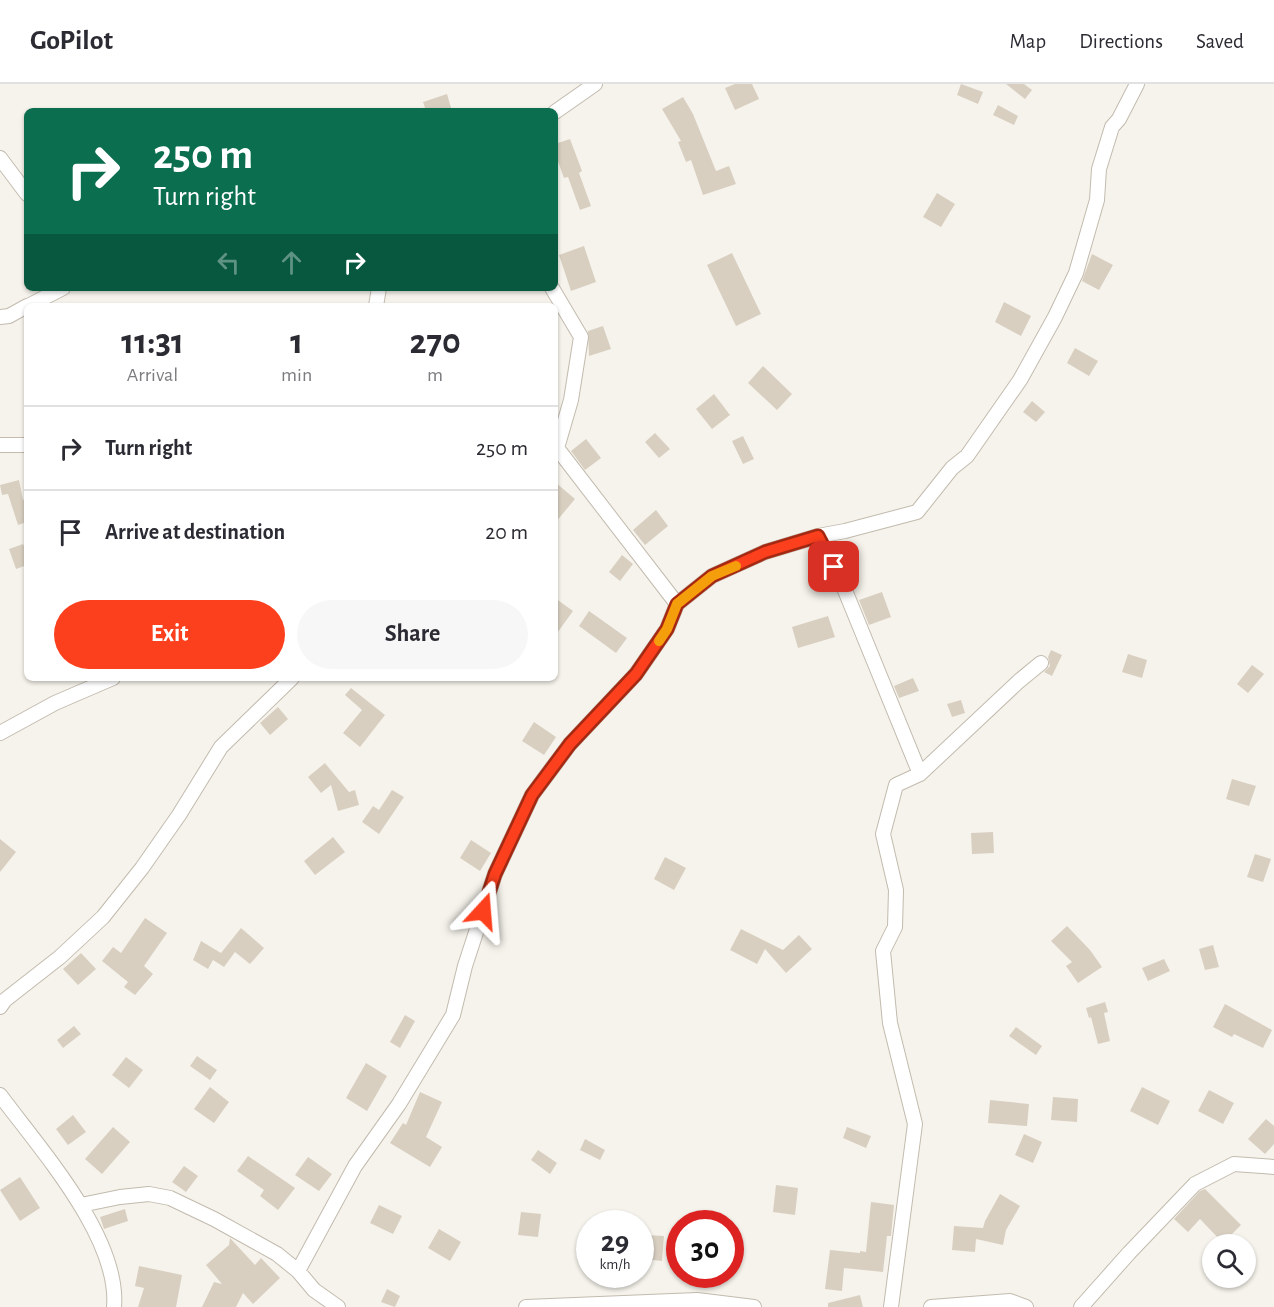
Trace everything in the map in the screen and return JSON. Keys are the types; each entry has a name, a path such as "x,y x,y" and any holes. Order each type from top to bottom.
{"street":[{"path":"558,110 595,84"},
{"path":"298,1271 355,1166 399,1104 453,1015 465,966 495,874 532,795 570,744 636,674 667,629 677,604 712,576 765,552 818,536 917,512 952,468 967,456 1020,380 1056,317 1076,273 1097,200 1099,169 1112,127 1119,119 1137,84"},
{"path":"0,158 24,190"},
{"path":"33,303 57,291"},
{"path":"554,291 580,337 571,400 558,445"},
{"path":"0,316 9,316 24,308"},
{"path":"0,445 24,445"},
{"path":"558,449 677,604"},
{"path":"818,536 842,583 920,774"},
{"path":"891,1307 915,1124 890,1023 883,951 895,927 896,890 883,834 896,785 920,774 1041,663"},
{"path":"0,733 55,703 105,681"},
{"path":"0,1007 5,1000 60,957 103,917 142,868 179,815 221,747 289,681"},
{"path":"0,1095 81,1205 109,1263 115,1292 114,1307"},
{"path":"1081,1307 1129,1252 1195,1184 1234,1164 1274,1167"},
{"path":"81,1205 149,1194 170,1198 277,1254 298,1271 314,1290 338,1307"},
{"path":"526,1307 697,1299 754,1307"},
{"path":"930,1307 1010,1301 1026,1307"}],"building":[{"path":"735,84 752,84 759,99 735,110 725,88"},
{"path":"961,84 983,92 978,104 957,95"},
{"path":"1006,84 1024,84 1032,90 1025,99"},
{"path":"447,94 451,108 425,108 423,102"},
{"path":"683,97 693,114 716,171 729,166 736,184 703,195 691,160 686,162 678,142 681,141 662,109"},
{"path":"998,105 1018,116 1014,125 993,115"},
{"path":"570,139 582,171 579,173 591,206 580,210 568,177 564,178 558,161 558,143"},
{"path":"937,193 955,204 941,227 923,217"},
{"path":"584,246 596,282 571,291 559,255"},
{"path":"732,253 761,314 736,326 707,265"},
{"path":"1092,254 1113,265 1099,290 1082,281"},
{"path":"1004,302 1031,316 1021,336 995,322"},
{"path":"603,326 611,349 589,356 588,331"},
{"path":"1075,348 1098,361 1089,376 1067,363"},
{"path":"763,366 792,394 777,410 748,383"},
{"path":"714,394 730,415 712,429 696,409"},
{"path":"1032,401 1045,412 1036,422 1023,412"},
{"path":"655,433 670,449 659,458 645,442"},
{"path":"743,436 754,459 743,464 732,441"},
{"path":"586,439 601,458 585,470 571,451"},
{"path":"19,480 24,500 24,523 18,525 8,494 2,495 0,485"},
{"path":"558,485 575,499 558,519"},
{"path":"656,510 668,526 645,545 633,530"},
{"path":"23,544 24,566 16,569 9,549"},
{"path":"622,555 633,564 620,581 609,572"},
{"path":"882,592 891,617 869,625 859,600"},
{"path":"558,600 573,611 558,632"},
{"path":"589,611 627,638 616,653 579,626"},
{"path":"828,616 835,637 798,648 792,627"},
{"path":"1051,650 1062,655 1052,676 1044,672 1050,666 1048,657"},
{"path":"1128,654 1147,660 1142,678 1122,672"},
{"path":"1252,665 1264,674 1248,693 1237,684"},
{"path":"913,678 919,691 899,698 894,686"},
{"path":"351,688 385,715 360,747 343,733 362,710 345,695"},
{"path":"961,700 965,713 952,717 947,704"},
{"path":"278,707 288,719 270,735 260,723"},
{"path":"534,722 556,737 544,755 522,741"},
{"path":"325,763 349,792 355,790 359,805 338,811 331,785 321,793 308,777"},
{"path":"1232,779 1256,786 1249,806 1226,799"},
{"path":"392,790 404,797 379,834 362,822 373,806 379,810"},
{"path":"993,832 994,853 972,854 971,833"},
{"path":"333,837 345,852 315,875 304,861"},
{"path":"0,839 16,852 0,872"},
{"path":"471,840 491,853 480,871 460,858"},
{"path":"1255,854 1271,859 1263,882 1247,877"},
{"path":"665,857 686,868 674,890 654,879"},
{"path":"145,918 167,933 144,966 153,974 135,995 124,987 128,982 102,961 113,947 121,953"},
{"path":"1067,926 1090,950 1102,967 1078,983 1066,966 1072,962 1051,941"},
{"path":"241,928 264,948 250,964 235,952 224,967 213,960 208,969 193,960 201,941 221,953"},
{"path":"741,929 783,950 799,935 812,949 786,973 765,949 757,964 730,950"},
{"path":"1213,945 1219,967 1205,970 1199,949"},
{"path":"81,953 96,969 78,985 63,969"},
{"path":"1164,959 1170,971 1148,981 1142,968"},
{"path":"1105,1002 1108,1012 1104,1013 1110,1041 1098,1044 1091,1017 1089,1018 1086,1008"},
{"path":"1225,1004 1272,1030 1263,1048 1234,1034 1232,1037 1213,1027"},
{"path":"405,1015 415,1021 400,1048 390,1042"},
{"path":"74,1026 81,1034 63,1048 57,1040"},
{"path":"1016,1027 1042,1046 1036,1055 1009,1036"},
{"path":"197,1056 217,1070 210,1080 190,1066"},
{"path":"126,1057 143,1070 129,1088 112,1075"},
{"path":"366,1063 387,1076 367,1111 346,1098"},
{"path":"210,1087 229,1102 214,1123 194,1109"},
{"path":"1142,1087 1170,1101 1158,1125 1130,1111"},
{"path":"1209,1090 1234,1103 1223,1124 1198,1111"},
{"path":"420,1092 442,1102 426,1137 442,1147 430,1167 390,1143 403,1123 406,1125"},
{"path":"1053,1097 1078,1099 1077,1122 1051,1120"},
{"path":"990,1100 1029,1104 1027,1126 988,1123"},
{"path":"73,1115 86,1132 68,1145 56,1129"},
{"path":"1266,1119 1274,1126 1274,1144 1265,1154 1248,1139"},
{"path":"113,1127 130,1142 102,1174 85,1159"},
{"path":"847,1127 871,1136 866,1148 843,1138"},
{"path":"1024,1134 1042,1142 1033,1163 1015,1155"},
{"path":"585,1139 605,1150 600,1160 580,1150"},
{"path":"538,1150 557,1163 550,1174 531,1160"},
{"path":"248,1156 295,1188 278,1210 260,1196 264,1190 237,1171"},
{"path":"308,1157 332,1174 319,1191 295,1175"},
{"path":"184,1166 198,1176 186,1192 172,1182"},
{"path":"20,1177 40,1208 20,1221 0,1190"},
{"path":"776,1185 798,1188 795,1215 773,1212"},
{"path":"1205,1189 1241,1225 1232,1234 1214,1234 1200,1219 1188,1232 1174,1219 1200,1191"},
{"path":"1000,1194 1020,1206 1006,1230 1003,1245 976,1239 975,1252 952,1250 954,1226 983,1228"},
{"path":"871,1202 894,1205 891,1236 887,1236 883,1272 844,1268 842,1291 825,1289 830,1250 866,1252"},
{"path":"379,1205 402,1216 393,1234 370,1223"},
{"path":"125,1209 128,1221 104,1229 100,1217"},
{"path":"521,1212 541,1214 538,1237 518,1235"},
{"path":"439,1229 461,1242 450,1261 428,1248"},
{"path":"654,1235 664,1236 662,1261 654,1260"},
{"path":"230,1238 255,1265 261,1258 280,1278 253,1304 243,1293 236,1307 202,1307 214,1282 222,1284 206,1265 229,1245"},
{"path":"139,1266 182,1275 176,1307 138,1307 144,1288 135,1286"},
{"path":"387,1289 400,1296 395,1307 381,1302"},
{"path":"860,1295 863,1307 828,1307 828,1303"}],"slow traffic":[{"path":"659,641 667,629 677,604 712,576 736,566"}],"route":[{"path":"483,911 495,874 532,795 570,744 636,674 667,629 677,604 712,576 765,552 818,536 834,567"}]}
